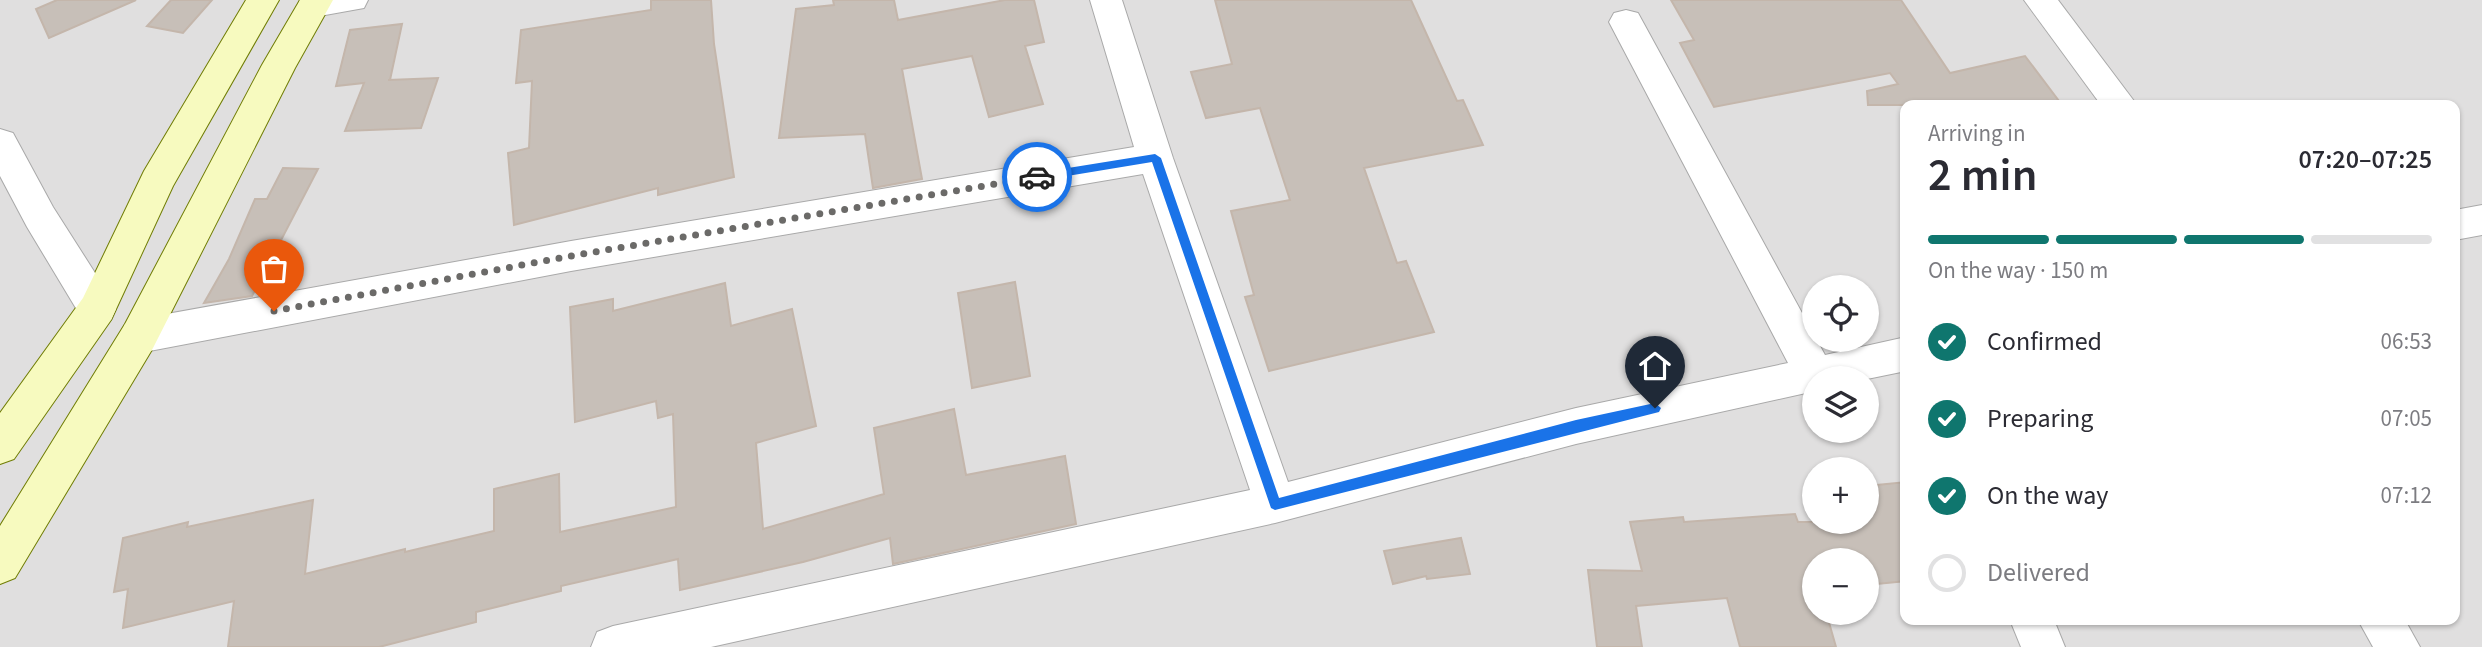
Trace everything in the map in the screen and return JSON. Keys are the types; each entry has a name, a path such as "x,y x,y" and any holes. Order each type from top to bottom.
{"main road":[{"path":"0,446 97,309 157,181 263,0"},
{"path":"0,564 139,336 279,65 315,3"}],"street":[{"path":"315,3 352,0"},
{"path":"1106,0 1155,158 1275,504"},
{"path":"2040,0 2116,100"},
{"path":"1626,22 1810,366"},
{"path":"0,143 40,217 97,309"},
{"path":"139,336 571,256 1155,158"},
{"path":"2460,224 2482,220"},
{"path":"1848,366 1900,355"},
{"path":"612,647 1275,504 1576,426 1802,376"},
{"path":"2034,625 2043,647"},
{"path":"2383,625 2398,647"}],"shaded area":[{"path":"0,0 2482,0 2482,647 0,647"}],"building":[{"path":"57,0 136,0 49,38 36,9"},
{"path":"171,0 212,0 183,33 147,26"},
{"path":"651,0 711,0 714,44 734,177 658,195 658,188 514,225 508,153 529,148 532,81 516,83 521,30 651,10"},
{"path":"833,0 894,0 898,20 1005,0 1034,0 1044,42 1025,46 1043,104 989,117 972,56 902,69 922,179 873,188 865,134 779,138 796,9 834,5"},
{"path":"1215,0 1411,0 1457,101 1463,100 1483,145 1364,168 1397,263 1406,261 1434,332 1269,371 1245,297 1254,295 1231,211 1290,200 1260,108 1206,118 1191,72 1232,64"},
{"path":"1671,0 1901,0 1950,73 2025,56 2058,100 1900,100 1900,105 1868,105 1867,91 1898,84 1890,73 1714,107 1680,43 1694,40"},
{"path":"402,24 390,80 438,78 421,128 345,131 364,83 336,86 350,30"},
{"path":"283,168 318,169 252,296 204,303 229,259 255,199 267,199"},
{"path":"1015,282 1030,376 972,388 958,293"},
{"path":"725,283 731,326 792,309 816,426 756,443 763,529 884,494 874,428 954,409 966,475 1065,456 1076,524 893,564 890,538 803,562 680,590 678,559 561,586 561,591 476,612 476,622 379,647 228,647 234,601 123,628 128,589 114,592 123,538 188,522 187,527 313,500 305,574 405,549 405,552 494,531 494,489 559,474 560,532 676,507 673,414 658,418 656,401 575,422 570,307 613,299 613,311"},
{"path":"1900,483 1900,582 1879,584 1879,548 1802,548 1802,625 1830,625 1836,647 1740,647 1727,598 1636,606 1642,647 1597,647 1588,570 1642,571 1630,522 1683,517 1684,522 1795,514 1798,522 1802,522 1802,534 1879,534 1879,485"},
{"path":"1461,538 1470,574 1427,579 1426,576 1393,584 1384,551"}],"way so far":[{"path":"274,311 571,256 1037,177"}],"route":[{"path":"1037,177 1155,158 1275,504 1655,408"}]}
